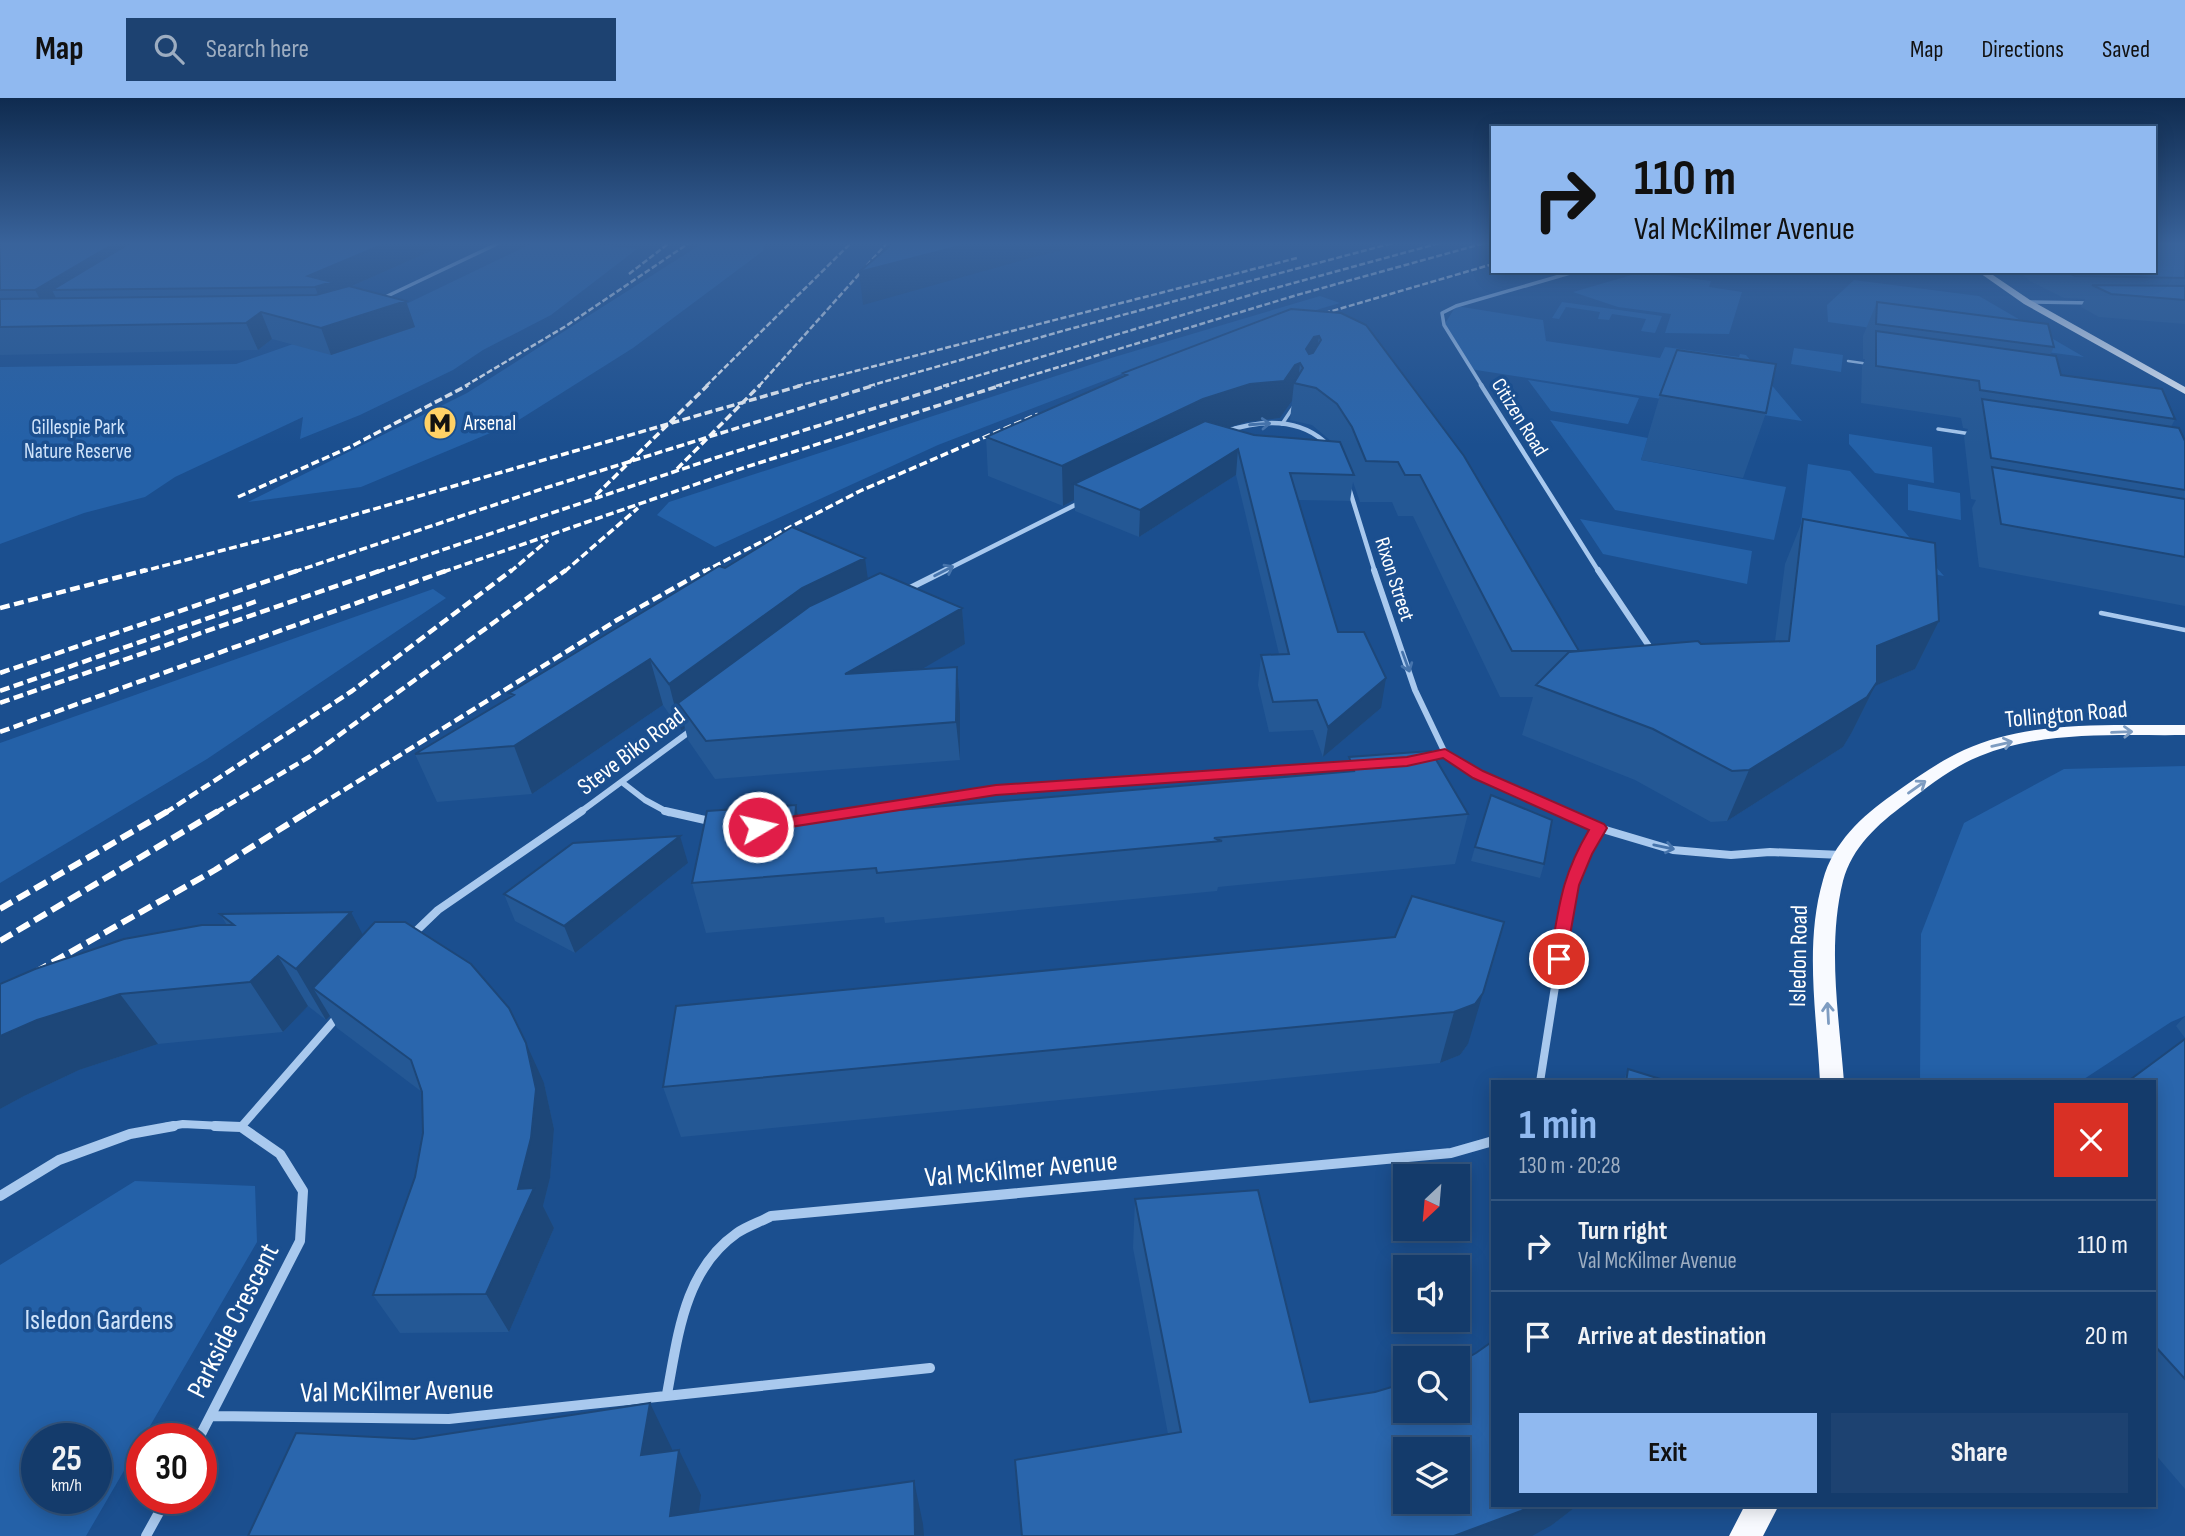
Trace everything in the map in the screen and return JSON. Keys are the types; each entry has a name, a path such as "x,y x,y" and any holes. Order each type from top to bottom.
{"highway":[{"name":"Tollington Road","path":"1886,808 1947,765 1993,746 2059,734 2185,730"},
{"name":"Isledon Road","path":"1832,1080 1825,936 1832,887 1849,843 1886,808"},
{"path":"1745,1536 1762,1507"}],"main road":[{"path":"2041,310 2185,391"}],"street":[{"name":"Citizen Road","path":"1448,310 1442,313 1444,325 1592,561 1654,653"},
{"path":"1213,436 1236,427 1260,423 1282,424 1302,427 1320,435 1334,453"},
{"name":"Rixon Street","path":"1348,486 1403,655 1432,730 1445,753"},
{"path":"899,593 1082,501"},
{"name":"Steve Biko Road","path":"401,947 438,910 623,783 697,726"},
{"path":"1420,759 1445,753 1478,774 1599,828 1673,850 1731,855 1770,852 1843,856"},
{"path":"811,819 996,790 1366,764"},
{"path":"623,783 656,809 687,820 722,823"},
{"path":"1540,1080 1571,885 1583,854 1599,828"},
{"path":"0,1196 60,1160 130,1134 183,1124 241,1127 347,1006"},
{"name":"Parkside Crescent","path":"207,1423 300,1241 303,1191 280,1154 241,1127"},
{"name":"Val McKilmer Avenue","path":"667,1394 686,1298 707,1262 736,1234 771,1216 1451,1153 1491,1142"},
{"name":"Val McKilmer Avenue","path":"211,1416 449,1419 930,1368"},
{"path":"146,1536 158,1514"}],"lane":[{"path":"1848,361 1875,365"},
{"path":"1282,424 1296,404"},
{"path":"1938,429 1979,436"},
{"path":"2101,613 2185,630"},
{"path":"1640,653 1667,653"}],"green space":[{"name":"Gillespie Park Nature Reserve","path":"389,310 557,310 483,350 453,370 360,415 300,439 303,417 175,477 145,497 84,513 0,544 0,367 236,364"},
{"path":"597,310 684,310 633,348 514,423 361,487 248,502 467,393"},
{"path":"1272,310 1316,310 1194,346 938,445 715,547 657,515 669,502 1111,358"},
{"path":"1453,310 1482,310 1543,320 1546,341 1660,358 1665,347 1739,357 1740,354 1746,355 1802,421 1470,369 1444,325"},
{"path":"1557,310 1564,310 1559,319 1552,318"},
{"path":"1587,310 1620,310 1662,316 1655,333 1641,331 1646,319 1612,314 1609,320 1598,319 1600,312"},
{"path":"1642,310 1736,310 1729,334 1665,333 1671,314"},
{"path":"1827,310 2003,310 2084,357 1828,322"},
{"path":"1794,348 1843,355 1841,372 1791,364"},
{"path":"1528,380 1639,398 1628,424 1551,411"},
{"path":"1550,420 1648,438 1641,460 1786,487 1774,540 1615,510"},
{"path":"1849,434 1932,447 1934,483 1875,473 1849,444"},
{"path":"1808,464 1850,471 1944,576 1798,549"},
{"path":"1908,484 1960,493 1961,520 1908,510"},
{"path":"1580,519 1752,551 1747,584 1603,554"},
{"path":"433,589 446,598 207,759 0,883 0,743"},
{"path":"2185,766 2185,1016 2171,1022 2083,1080 1920,1080 1921,934 1964,823 2064,769"},
{"name":"Isledon Gardens","path":"135,1181 255,1186 257,1242 152,1423 126,1423 126,1467 112,1491 112,1423 21,1423 21,1514 99,1514 86,1536 0,1536 0,1265"}],"building":[{"path":"0,310 377,310 321,328 261,312 246,323 0,327"},
{"path":"1288,310 1341,313 1366,325 1464,456 1579,651 1512,651 1420,475 1405,475 1398,462 1366,461 1352,427 1337,404 1316,388 1294,383 1303,368 1300,363 1295,365 1284,381 1250,384 1203,399 1062,466 986,437 1127,375 1123,373","holes":["1319,336 1321,340 1313,353 1309,354 1306,349 1314,337"]},
{"path":"1877,310 1940,310 2048,324 2054,347 1876,324"},
{"path":"1876,331 2056,356 2061,375 2162,389 2175,419 1980,390 1979,381 1876,366"},
{"path":"1677,350 1776,364 1766,413 1660,395"},
{"path":"1982,399 2179,428 2185,441 2185,490 1991,458"},
{"path":"1205,421 1254,435 1340,442 1354,475 1290,473 1338,632 1364,632 1386,678 1328,727 1317,700 1273,702 1261,655 1289,654 1238,449 1140,510 1074,484"},
{"path":"1992,467 2185,499 2185,557 2001,524"},
{"path":"1803,519 1935,543 1939,621 1877,646 1877,682 1867,697 1749,770 1732,771 1653,729 1536,685 1569,652 1698,641 1701,644 1789,641"},
{"path":"792,527 865,558 802,588 669,684 650,659 514,746 415,754 514,695 509,693 719,566 725,568"},
{"path":"880,573 962,608 845,674 957,667 956,722 706,741 678,703 810,606"},
{"path":"1431,751 1468,814 1214,838 1222,841 877,873 876,868 692,883 707,811 796,805 795,819 1354,771 1349,757"},
{"path":"1491,795 1552,820 1544,864 1475,847"},
{"path":"680,836 564,926 504,894 573,843"},
{"path":"1412,896 1504,922 1483,993 1475,1004 1454,1012 663,1087 676,1006 1395,937"},
{"path":"351,912 296,969 278,956 250,982 120,994 37,1020 0,1036 0,984 35,969 124,939 202,925 234,925 220,914"},
{"path":"375,922 405,922 471,964 509,1008 526,1043 536,1089 531,1138 518,1189 534,1188 486,1294 373,1295 415,1177 423,1133 422,1092 411,1060 313,988"},
{"path":"2185,1039 2185,1379 2156,1347 2156,1080 2130,1080"},
{"path":"1628,1069 1664,1080 1626,1080"},
{"path":"1258,1190 1310,1402 1393,1387 1393,1423 1470,1423 1470,1356 1491,1342 1491,1507 1529,1507 1454,1536 1022,1536 1015,1460 1181,1432 1135,1199"},
{"path":"650,1403 641,1455 679,1450 670,1516 914,1481 915,1536 248,1536 296,1433 414,1439"}],"railway":[{"path":"465,386 590,310"},
{"path":"706,386 783,310"},
{"path":"759,386 827,310"},
{"path":"797,386 1093,310"},
{"path":"869,386 1141,310"},
{"path":"943,386 1199,310"},
{"path":"996,386 1247,310"},
{"path":"1308,318 1335,310"},
{"path":"238,497 350,447 468,385"},
{"path":"668,424 708,385"},
{"path":"743,402 760,385"},
{"path":"743,402 803,385"},
{"path":"709,437 875,385"},
{"path":"377,572 715,458 949,385"},
{"path":"443,572 737,470 1002,385"},
{"path":"668,424 743,402"},
{"path":"709,437 743,402"},
{"path":"703,572 860,491 1038,414"},
{"path":"140,572 319,525 668,424"},
{"path":"630,461 668,424"},
{"path":"630,461 709,437"},
{"path":"677,469 709,437"},
{"path":"294,572 630,461"},
{"path":"596,495 630,461"},
{"path":"564,572 638,508"},
{"path":"510,572 548,540"},
{"path":"0,608 146,570"},
{"path":"0,673 299,570"},
{"path":"0,703 382,570"},
{"path":"0,732 448,570"},
{"path":"165,813 352,691 512,570"},
{"path":"215,813 309,757 566,570"},
{"path":"307,813 617,620 706,570"},
{"path":"0,691 260,600"},
{"path":"0,909 168,811"},
{"path":"0,941 218,811"},
{"path":"0,992 215,870 309,811"}],"place":[{"name":"Arsenal","path":"440,423"}],"route":[{"path":"758,827 996,790 1407,761 1445,753 1478,774 1599,828 1583,854 1571,885 1559,959"}]}
